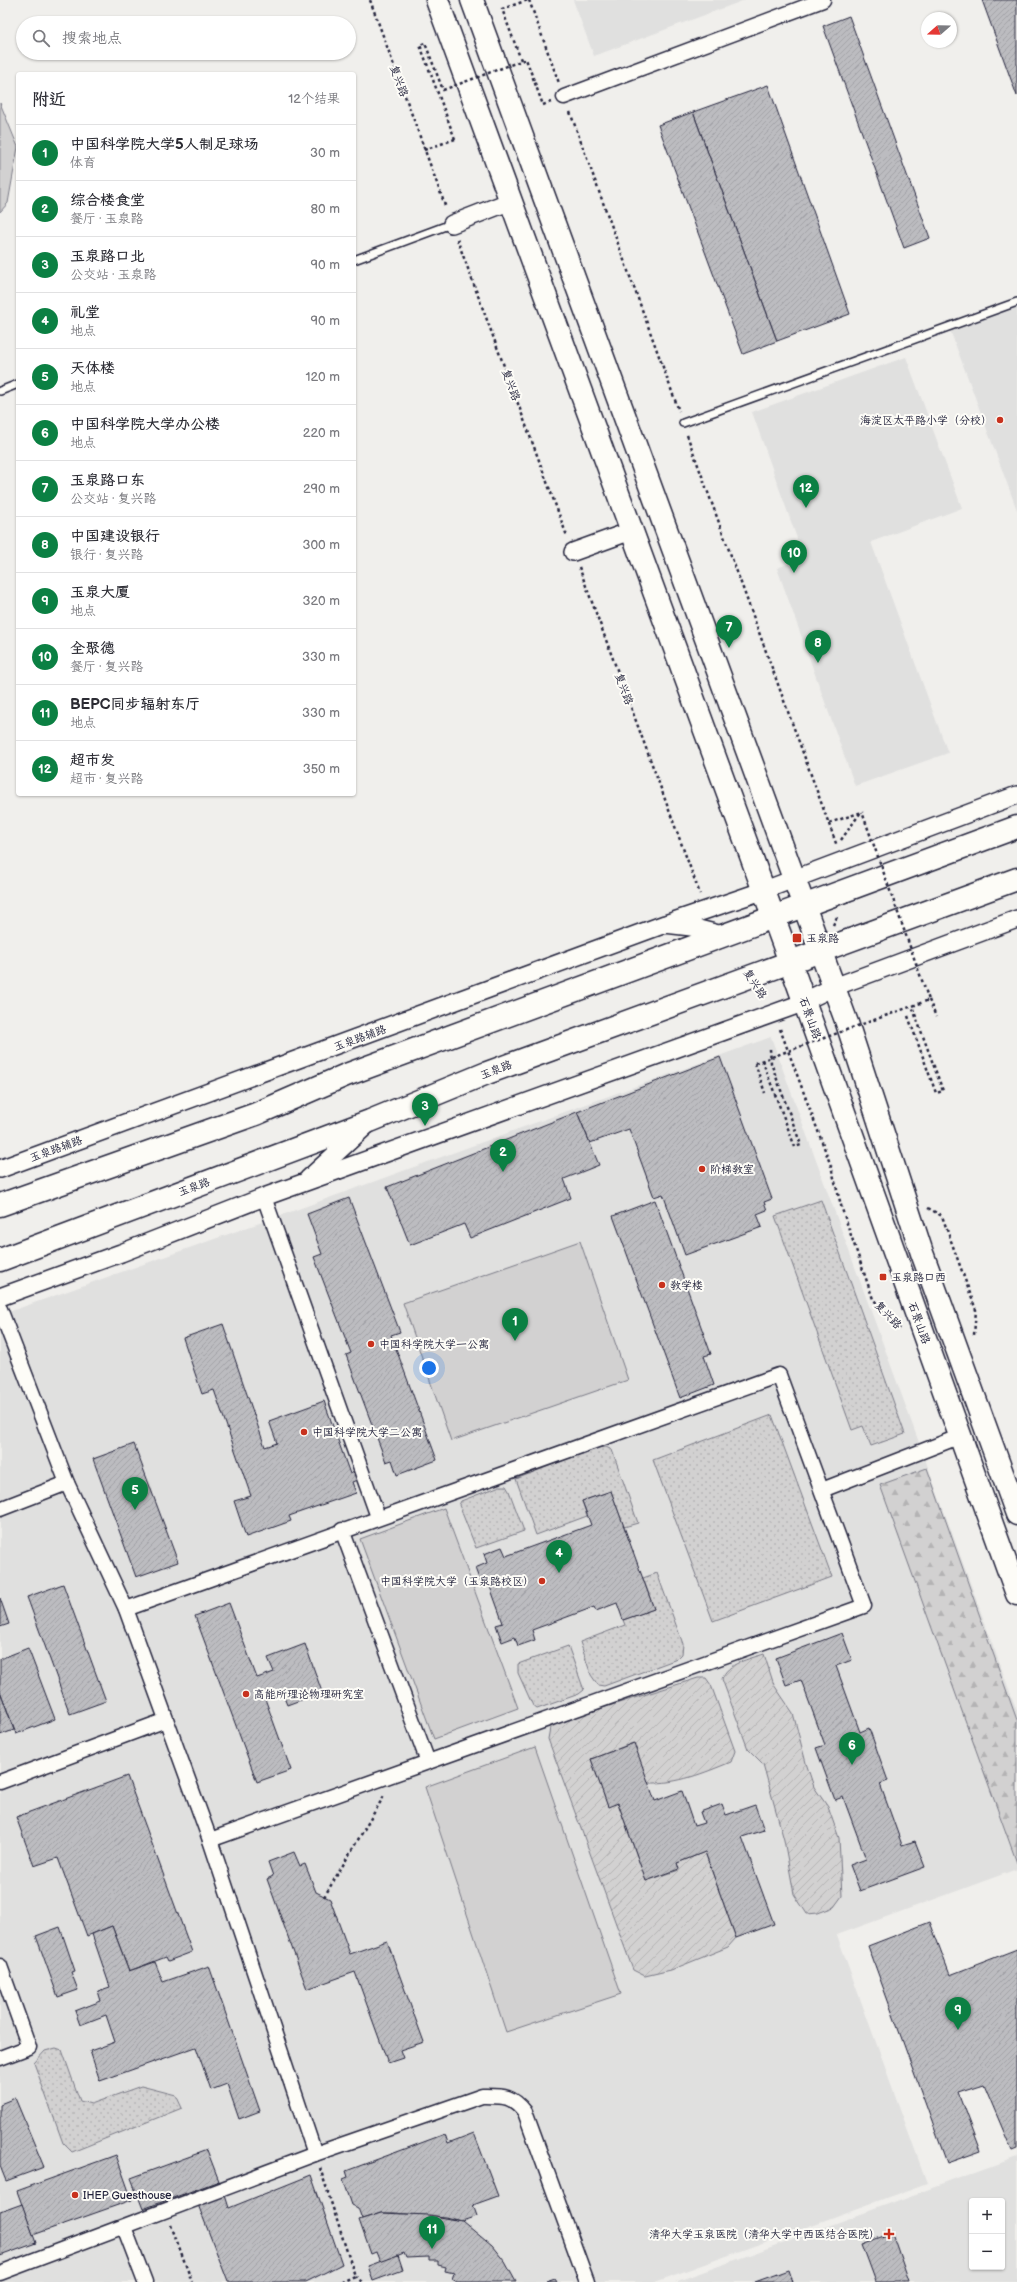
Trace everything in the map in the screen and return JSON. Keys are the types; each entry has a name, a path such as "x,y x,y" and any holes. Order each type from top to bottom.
{"main road":[{"path":"437,0 772,917"},
{"path":"472,0 821,950 922,1253 1017,1514"},
{"path":"0,1205 256,1114 346,1075 1017,827"},
{"name":"玉泉路","path":"0,1260 370,1122 487,1074 1017,879"},
{"name":"石景山路","path":"772,917 790,962 1017,1594"}],"street":[{"path":"564,97 823,0"},
{"path":"452,224 510,201"},
{"path":"573,552 631,531"},
{"path":"665,924 762,891 1017,794"},
{"path":"0,1297 121,1253 264,1197 804,1001 834,987 1017,919"},
{"name":"玉泉路辅路","path":"0,1169 665,924 691,927 722,935"},
{"path":"302,1184 370,1122"},
{"path":"264,1197 378,1517"},
{"path":"0,1309 67,1483 126,1608 210,1840 315,2154"},
{"path":"126,1608 779,1375 864,1606 210,1840"},
{"path":"822,1490 961,1436"},
{"path":"0,1509 67,1483"},
{"path":"342,1530 428,1762"},
{"path":"0,1782 166,1720"},
{"path":"0,1966 30,2047 0,2058"},
{"path":"0,2273 315,2154 482,2096 505,2096 516,2101 525,2112 587,2282"},
{"path":"124,2227 144,2282"}],"lane":[{"path":"356,259 452,224"},
{"path":"683,423 1017,302"},
{"path":"0,390 16,385"}],"path":[{"name":"复兴路","path":"370,0 424,150 706,909"},
{"path":"521,60 502,9 529,0 842,861"},
{"path":"424,150 456,139 420,45 425,43 443,90 526,58 543,105"},
{"path":"829,823 862,812"},
{"path":"841,840 862,812"},
{"path":"862,812 936,1017"},
{"path":"821,950 852,887"},
{"path":"765,1093 754,1063 930,1000"},
{"path":"908,1016 936,1093 943,1091 912,1006"},
{"name":"复兴路","path":"773,1012 831,1166 842,1209 873,1299 902,1330"},
{"path":"762,1060 795,1148 801,1145 771,1064 770,1049"},
{"path":"902,1192 942,1216 976,1310 973,1340"},
{"path":"324,1897 397,1773"},
{"path":"315,2154 355,2276 362,2282"},
{"path":"166,2211 192,2282"},
{"path":"342,2282 355,2276"}],"shaded area":[{"path":"573,0 745,0 594,56"},
{"name":"海淀区太平路小学（分校）","path":"1017,305 1017,510 950,330"},
{"path":"906,357 962,508 871,542 948,753 855,786 777,568 804,558 752,412"},
{"name":"中国科学院大学（玉泉路校区）","path":"771,1037 1017,1711 1017,1869 837,1935 927,2183 655,2282 0,2282 0,1315 271,1219"},
{"name":"清华大学玉泉医院（清华大学中西医结合医院）","path":"1017,2157 1017,2282 675,2282"}],"green space":[{"path":"0,103 16,142 16,158 8,203 0,212"},
{"path":"821,1200 905,1434 871,1446 863,1426 852,1430 775,1216"},
{"path":"580,1241 628,1380 451,1441 403,1303"},
{"path":"772,1415 832,1577 713,1621 653,1460"},
{"path":"606,1447 612,1450 638,1523 624,1527 611,1491 582,1501 587,1516 536,1535 516,1479 595,1448"},
{"path":"927,1468 1017,1720 1017,1863 880,1485"},
{"path":"500,1486 506,1486 509,1491 524,1531 476,1548 459,1505 461,1501"},
{"path":"444,1508 518,1708 434,1739 360,1539"},
{"path":"657,1573 683,1644 682,1654 677,1659 604,1686 598,1685 591,1675 580,1642 625,1625 623,1620 654,1609 643,1578"},
{"path":"568,1646 584,1690 579,1694 537,1709 533,1706 518,1673 518,1664"},
{"path":"764,1654 774,1685 793,1713 814,1787 828,1807 839,1838 842,1896 834,1907 818,1913 807,1914 794,1894 784,1840 763,1764 748,1749 722,1679 729,1669 739,1662"},
{"path":"698,1678 706,1678 711,1685 735,1751 731,1762 701,1774 680,1780 648,1783 633,1743 591,1759 608,1806 618,1803 646,1881 679,1870 677,1863 705,1852 736,1938 728,1947 671,1970 645,1976 633,1970 548,1739 550,1728 558,1722"},
{"path":"535,1747 621,1994 506,2032 425,1787"},
{"path":"56,2048 62,2050 80,2101 91,2104 141,2086 176,2095 182,2108 72,2152 63,2143 34,2063 45,2051"}],"building":[{"path":"982,0 1017,0 1017,96"},
{"path":"849,16 930,238 904,248 823,26"},
{"path":"768,85 850,314 777,341 693,112"},
{"path":"693,112 777,341 743,354 658,125"},
{"name":"阶梯教室","path":"720,1057 772,1199 764,1202 767,1210 757,1214 762,1227 685,1255 663,1194 654,1197 629,1129 590,1143 577,1112"},
{"path":"577,1112 599,1165 564,1179 571,1198 470,1238 464,1224 410,1245 387,1187"},
{"name":"中国科学院大学一公寓","path":"349,1198 400,1332 391,1335 437,1460 397,1475 392,1460 386,1462 346,1355 351,1353 314,1257 322,1254 307,1214"},
{"name":"教学楼","path":"655,1200 711,1354 704,1356 714,1385 680,1398 613,1216"},
{"name":"中国科学院大学二公寓","path":"223,1324 265,1447 277,1443 269,1421 324,1401 350,1474 354,1472 357,1480 352,1482 356,1493 289,1516 291,1521 246,1537 234,1501 251,1496 214,1390 202,1394 183,1338"},
{"path":"134,1444 178,1562 136,1577 93,1459"},
{"path":"611,1491 654,1609 623,1620 617,1603 596,1611 594,1607 532,1630 535,1640 518,1646 515,1637 502,1642 496,1625 503,1623 489,1584 482,1587 475,1568 487,1563 484,1554 502,1547 506,1556 591,1525 582,1501"},
{"path":"63,1584 106,1701 70,1714 27,1597"},
{"path":"0,1598 9,1624 0,1627"},
{"name":"高能所理论物理研究室","path":"229,1603 257,1678 274,1672 268,1658 305,1644 322,1692 287,1705 281,1690 264,1696 291,1770 257,1782 195,1616"},
{"path":"842,1633 852,1660 836,1666 860,1732 869,1728 888,1781 880,1784 902,1845 915,1841 925,1867 860,1891 850,1865 866,1859 843,1797 835,1800 816,1748 825,1745 801,1680 786,1685 776,1658"},
{"path":"28,1648 55,1719 16,1734 0,1691 0,1659"},
{"path":"0,1691 14,1730 0,1735"},
{"path":"634,1743 655,1801 682,1791 694,1826 704,1823 700,1812 722,1804 726,1815 755,1805 764,1830 742,1837 774,1924 736,1938 705,1852 677,1863 679,1869 646,1881 618,1803 608,1807 591,1759"},
{"path":"127,1776 192,1952 168,1961 166,1957 129,1971 112,1926 87,1936 58,1858 34,1866 16,1817"},
{"path":"294,1852 300,1866 305,1864 316,1892 330,1899 350,1954 387,1941 424,2042 400,2050 403,2058 388,2063 355,1972 307,1989 267,1879 273,1876 268,1862"},
{"path":"930,1922 950,1975 1017,1949 1017,2149 1012,2151 984,2085 959,2093 981,2151 947,2163 868,1946"},
{"path":"112,1926 129,1971 155,1962 163,1982 209,1966 260,2111 239,2119 227,2084 211,2090 196,2047 100,2081 90,2051 115,2042 106,2015 80,2025 75,2011 101,2001 98,1991 110,1987 92,1934"},
{"path":"60,1927 75,1971 71,1972 78,1990 58,1997 36,1936"},
{"path":"15,2098 44,2167 6,2181 0,2166 0,2104"},
{"path":"474,2133 498,2196 473,2205 477,2216 462,2221 446,2217 381,2213 362,2219 358,2208 352,2205 343,2179 348,2177 346,2171 445,2134 448,2143"},
{"path":"207,2150 219,2181 143,2209 131,2178"},
{"name":"IHEP Guesthouse","path":"116,2155 132,2200 33,2235 17,2191"},
{"path":"311,2175 342,2264 306,2282 228,2282 197,2202 224,2192 229,2208"},
{"path":"22,2204 36,2243 0,2256 0,2212"},
{"path":"381,2213 429,2215 462,2221 492,2246 505,2262 516,2282 457,2282 452,2279 454,2273 445,2271 446,2267 438,2265 438,2261 429,2261 429,2257 406,2258 404,2253 380,2262 376,2252 371,2254 359,2220"},
{"path":"892,2233 909,2282 876,2282 862,2244"},
{"path":"398,2255 403,2270 373,2281 368,2266"},
{"path":"788,2270 792,2282 755,2282"},
{"path":"555,2279 557,2282 546,2282"}],"place":[{"name":"海淀区太平路小学（分校）","path":"1000,420"},
{"name":"超市发","path":"806,508"},
{"name":"全聚德","path":"794,573"},
{"name":"玉泉路口东","path":"729,648"},
{"name":"中国建设银行","path":"818,663"},
{"name":"玉泉路","path":"797,938"},
{"name":"玉泉路口北","path":"425,1126"},
{"name":"阶梯教室","path":"702,1169"},
{"name":"综合楼食堂","path":"503,1172"},
{"name":"玉泉路口西","path":"883,1277"},
{"name":"教学楼","path":"662,1285"},
{"name":"中国科学院大学5人制足球场","path":"515,1341"},
{"name":"中国科学院大学一公寓","path":"371,1344"},
{"name":"中国科学院大学二公寓","path":"304,1432"},
{"name":"天体楼","path":"135,1510"},
{"name":"礼堂","path":"559,1573"},
{"name":"中国科学院大学（玉泉路校区）","path":"542,1581"},
{"name":"高能所理论物理研究室","path":"246,1694"},
{"name":"中国科学院大学办公楼","path":"852,1765"},
{"name":"玉泉大厦","path":"958,2030"},
{"name":"IHEP Guesthouse","path":"75,2195"},
{"name":"清华大学玉泉医院（清华大学中西医结合医院）","path":"889,2234"},
{"name":"BEPC同步辐射东厅","path":"432,2249"}]}
